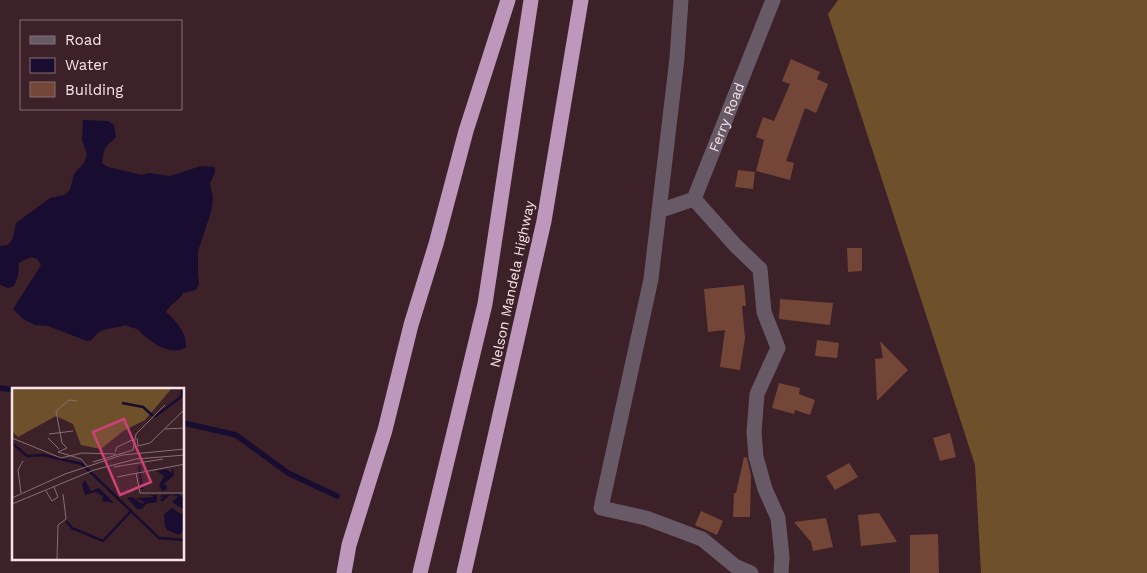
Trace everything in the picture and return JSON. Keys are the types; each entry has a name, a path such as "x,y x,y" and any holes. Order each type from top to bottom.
{"highway":[{"path":"344,573 349,545 386,430 411,325 436,244 466,131 505,15 508,0"},
{"name":"Nelson Mandela Highway","path":"420,573 485,304 531,0"},
{"name":"Nelson Mandela Highway","path":"464,573 544,221 581,0"}],"street":[{"path":"681,0 677,58 650,280 601,508 646,518 702,539 735,566 751,573"},
{"name":"Ferry Road","path":"694,200 773,0"},
{"path":"659,211 694,200 760,269 764,312 778,348 756,394 754,432 756,458 765,489 778,518 782,557 781,573"}],"shaded area":[{"path":"838,0 1147,0 1147,573 981,573 975,465 828,14"}],"water":[{"path":"83,120 108,121 114,125 116,137 106,148 102,163 108,167 142,175 149,173 170,176 201,166 215,167 215,173 210,183 213,199 211,212 198,251 199,284 196,290 183,293 166,312 177,323 185,337 186,347 181,350 165,349 137,329 126,325 103,330 92,340 87,341 48,326 35,325 23,319 13,309 41,265 37,259 31,257 19,263 18,276 14,286 8,288 0,285 0,246 8,245 13,238 16,223 50,198 64,195 70,190 74,174 84,163 87,155 82,140"}],"building":[{"path":"791,59 820,72 817,79 828,84 816,113 805,108 786,161 794,163 790,180 756,171 764,140 756,137 763,117 774,121 790,84 782,81"},
{"path":"738,170 755,172 753,189 735,187"},
{"path":"847,248 862,248 862,271 848,272"},
{"path":"744,285 746,306 742,306 745,338 740,370 720,367 725,330 708,332 704,289"},
{"path":"780,299 833,303 830,325 779,319"},
{"path":"817,340 839,343 837,358 815,356"},
{"path":"880,341 908,370 877,401 875,359 883,358"},
{"path":"779,383 800,388 799,394 815,400 810,415 795,410 794,414 772,408"},
{"path":"950,433 956,457 940,461 933,438"},
{"path":"744,457 747,458 751,475 750,517 733,517 734,493 736,493"},
{"path":"849,463 858,477 835,490 826,476"},
{"path":"701,511 723,521 717,535 695,525"},
{"path":"879,513 897,542 861,546 858,515"},
{"path":"826,518 833,547 813,551 811,542 794,522"},
{"path":"938,534 939,573 910,573 910,535"}],"waterway":[{"path":"0,388 12,390"},
{"path":"185,423 236,435 288,473 337,496"}]}
